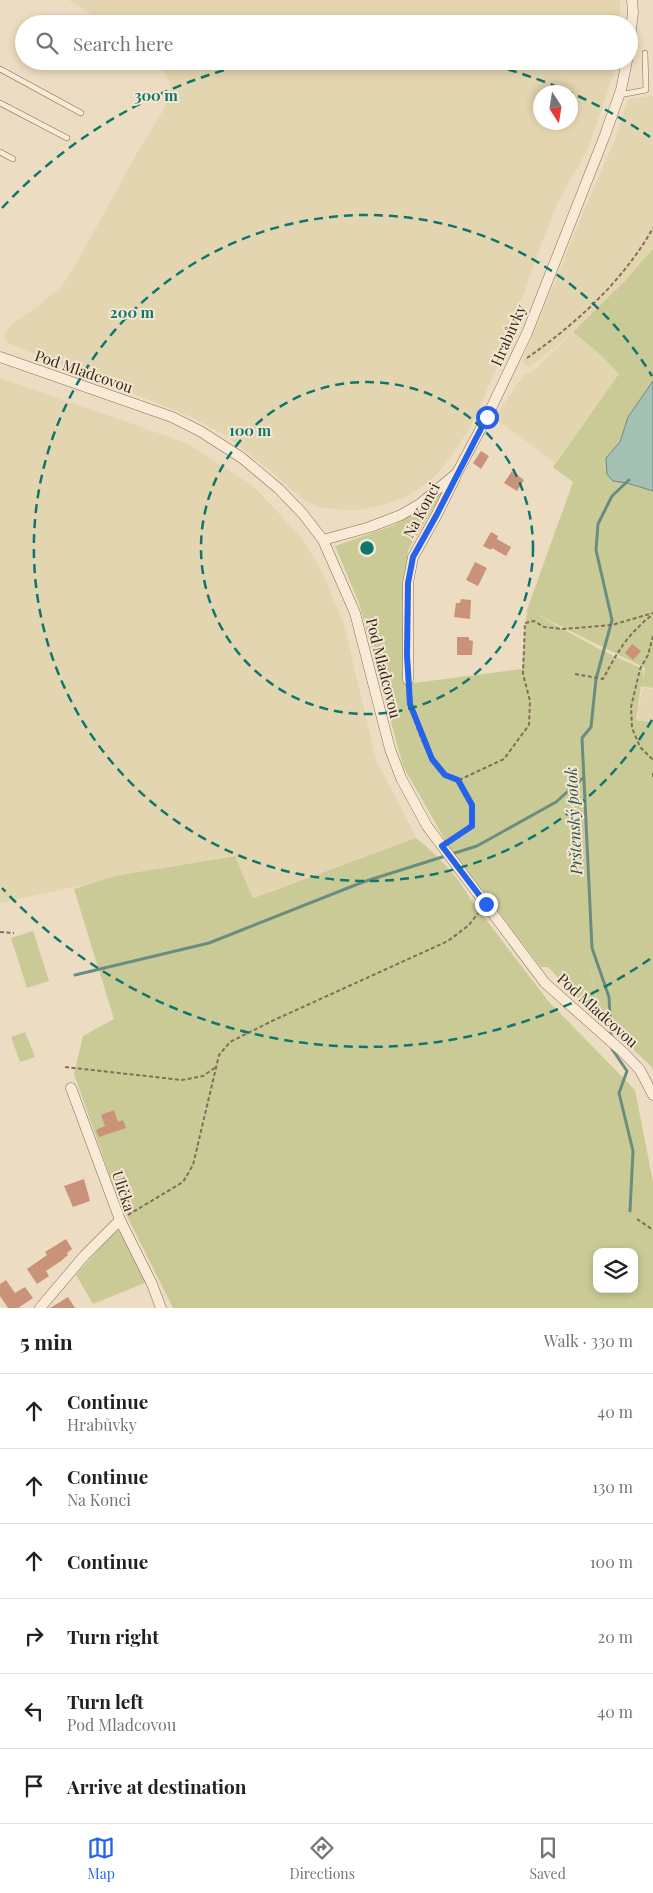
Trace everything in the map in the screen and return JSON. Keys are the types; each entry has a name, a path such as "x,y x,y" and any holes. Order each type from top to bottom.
{"street":[{"path":"632,0 633,15"},
{"name":"Hrabůvky","path":"323,540 370,527 401,515 420,504 457,473 487,417 527,332 605,135 619,95 625,70"},
{"name":"Pod Mladcovou","path":"0,357 172,417 200,431 242,458 280,490 303,514 323,540 355,613 388,742 401,778 427,826 545,983 624,1053 640,1070 653,1095"},
{"name":"Na Konci","path":"408,680 408,583 413,557 457,473"},
{"name":"Ulička","path":"40,1308 84,1256 120,1220 71,1088"},
{"path":"120,1220 152,1284 161,1308"}],"lane":[{"path":"619,95 646,90 645,53"},
{"path":"0,69 81,113"},
{"path":"0,103 67,138"},
{"path":"0,152 13,159"}],"path":[{"path":"509,368 528,358 576,321 621,275 639,252 653,228"},
{"path":"458,780 504,759 529,725 530,702 523,674 525,623 534,621 544,627 564,629 608,626 653,614 634,630 619,648 603,679 575,674"},
{"path":"653,636 648,655 640,669 631,708 632,728 640,747 653,760"},
{"path":"408,680 410,704 432,759 445,775 458,780 472,805 472,826 442,846"},
{"path":"653,773 653,778"},
{"path":"120,1220 182,1182 189,1171 193,1164 219,1055 230,1042 448,941 469,924 486,904"},
{"path":"0,932 14,934"},
{"path":"65,1067 182,1080 203,1076 216,1067"},
{"path":"637,1219 653,1230"}],"shaded area":[{"path":"69,0 620,0 619,15 92,15"},
{"path":"164,70 614,70 588,149 559,200 542,242 504,350 479,409 468,431 444,466 430,481 404,498 382,505 359,510 319,507 305,501 225,435 191,417 6,342 5,334 10,326 61,287 74,268 137,153 161,114 171,87"},
{"path":"653,96 653,249 622,284 572,332 602,356 620,374 555,463 494,418 525,373 531,373 571,334 530,367 522,362 616,137 628,99"},
{"path":"0,378 187,443 253,486 301,537 323,573 344,625 376,759 416,838 253,897 235,855 152,870 0,903"},
{"path":"653,381 653,491 613,481 607,474 606,458 620,442 628,417"},
{"path":"643,687 653,689 653,723 636,720"}],"green space":[{"path":"653,249 653,688 641,686 636,720 653,723 653,1070 600,1019 590,963 599,1020 548,967 541,967 448,845 403,766 359,603 335,546 395,525 441,495 408,550 402,608 405,679 414,683 522,669 527,610 573,482 553,467 619,374 602,356 573,332 624,282","holes":["532,612 645,668 643,679 643,669 601,650"]},
{"path":"416,838 453,874 549,1002 635,1090 653,1182 653,1308 173,1308 117,1196 74,1074 83,1036 114,1019 74,889 115,876 235,856 253,898"},
{"path":"33,931 49,981 27,988 11,938"},
{"path":"25,1032 35,1057 20,1062 11,1037"},
{"path":"117,1229 123,1235 147,1282 93,1304 76,1275"}],"building":[{"path":"481,451 489,456 481,469 473,463"},
{"path":"512,471 524,480 517,491 504,483"},
{"path":"491,532 498,536 497,539 511,547 506,556 492,548 491,550 483,546"},
{"path":"475,562 487,568 478,586 466,580"},
{"path":"461,599 471,600 470,619 454,617 456,603 460,603"},
{"path":"457,637 469,637 469,640 473,641 472,655 457,655"},
{"path":"632,644 641,651 633,660 625,653"},
{"path":"114,1110 118,1122 123,1120 126,1128 99,1137 96,1130 105,1126 101,1115"},
{"path":"84,1179 90,1201 73,1207 64,1186"},
{"path":"66,1239 72,1249 61,1261 46,1271 49,1276 37,1284 27,1269 47,1255 45,1252"},
{"path":"6,1280 15,1293 25,1287 33,1298 18,1308 8,1308 0,1296 0,1284"},
{"path":"68,1297 75,1308 50,1308"}],"waterway":[{"name":"Prštenský potok","path":"611,1037 609,997 592,948 582,738 591,727 596,679 612,620 596,550 598,524 612,496 629,480"},
{"path":"75,975 209,943 363,882 477,846 556,802 584,777"},
{"name":"Prštenský potok","path":"612,1046 612,1049 627,1071 619,1093 633,1151 630,1211"}],"route":[{"path":"486,904 442,846 472,826 472,805 458,780 445,775 432,759 423,740 410,704 407,655 408,583 413,557 487,417"}]}
